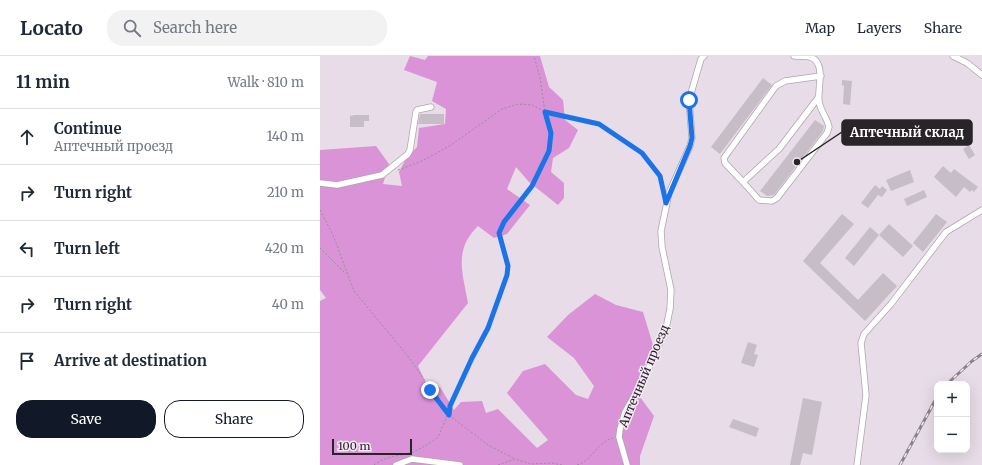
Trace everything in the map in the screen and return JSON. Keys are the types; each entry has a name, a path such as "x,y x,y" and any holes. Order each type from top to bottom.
{"street":[{"path":"794,56 810,57 814,59 821,76 818,98 821,111 828,122 828,133 777,198 772,201 759,200 725,163 724,158 776,86 785,81 821,76"},
{"path":"953,56 967,63 982,75"},
{"name":"Аптечный проезд","path":"627,465 619,437 623,417 646,377 668,322 671,290 662,247 661,231 669,193 690,146 692,138 689,100 701,57"},
{"path":"743,182 779,149 818,98"},
{"path":"320,183 337,185 382,175 408,154 417,110 431,107"},
{"path":"857,465 866,395 861,343 864,334 891,304 946,232 982,210"},
{"path":"396,465 412,459 460,465"}],"path":[{"path":"374,465 392,456 412,452 430,444 438,437 449,415 450,406 472,358 488,328 507,275 508,266 499,233 504,222 532,186 549,151 551,133 545,112 540,78 534,56"},
{"path":"395,171 422,161 451,145 502,109 518,104 532,105 545,112 599,124 642,153 656,169 662,183 664,193"},
{"path":"320,210 333,235 354,291 407,355 449,415 488,445 515,459 531,464 552,463 562,465"},
{"path":"320,248 348,276"},
{"path":"576,465 587,460 606,440 619,437"},
{"path":"498,465 515,459"}],"shaded area":[{"path":"410,56 425,60 428,56 540,56 549,87 563,100 565,120 578,130 569,148 553,158 551,172 564,183 564,198 558,205 529,182 516,167 507,189 530,205 507,234 494,238 478,226 470,235 465,244 462,263 462,272 468,303 418,366 427,385 440,387 454,410 461,402 482,401 486,413 498,409 537,448 548,440 507,393 523,371 545,364 576,395 588,399 594,386 574,358 547,337 568,315 595,294 616,305 643,312 653,345 640,397 654,416 640,456 640,465 320,465 320,301 326,298 320,290 320,150 376,146 389,164 383,184 402,186 399,172 407,157 417,147 419,128 445,124 446,109 432,101 437,82 404,70"}],"building":[{"path":"763,78 772,85 720,154 711,147"},
{"path":"842,80 852,81 850,105 843,104 844,86 842,85"},
{"path":"420,114 444,114 444,124 418,124"},
{"path":"369,115 369,121 364,121 364,127 350,127 350,116"},
{"path":"815,120 824,126 823,131 774,195 767,196 760,191"},
{"path":"969,145 975,155 969,159 963,149"},
{"path":"943,166 951,173 954,169 978,187 974,192 972,190 970,192 964,187 956,197 934,177"},
{"path":"910,170 914,182 891,191 886,180"},
{"path":"875,185 880,189 882,186 887,190 882,197 878,195 868,208 861,203"},
{"path":"924,190 927,197 907,206 904,199"},
{"path":"842,214 854,224 820,263 858,300 883,273 897,286 865,321 803,261"},
{"path":"936,214 947,222 923,252 913,243"},
{"path":"889,224 913,246 903,257 879,235"},
{"path":"870,227 879,235 854,266 845,258"},
{"path":"748,342 757,345 754,354 758,355 754,367 741,363"},
{"path":"803,398 822,402 812,455 803,453 800,465 790,465"},
{"path":"733,419 759,428 756,437 729,427"}],"railway":[{"path":"950,381 982,354"},
{"path":"900,465 934,403"}],"place":[{"name":"Аптечный склад","path":"797,162"}],"route":[{"path":"430,390 449,415 450,406 472,358 488,328 507,275 508,266 499,233 504,222 532,186 549,151 551,133 545,112 599,124 642,153 660,176 666,203 669,193 688,152 692,138 689,100"}]}
